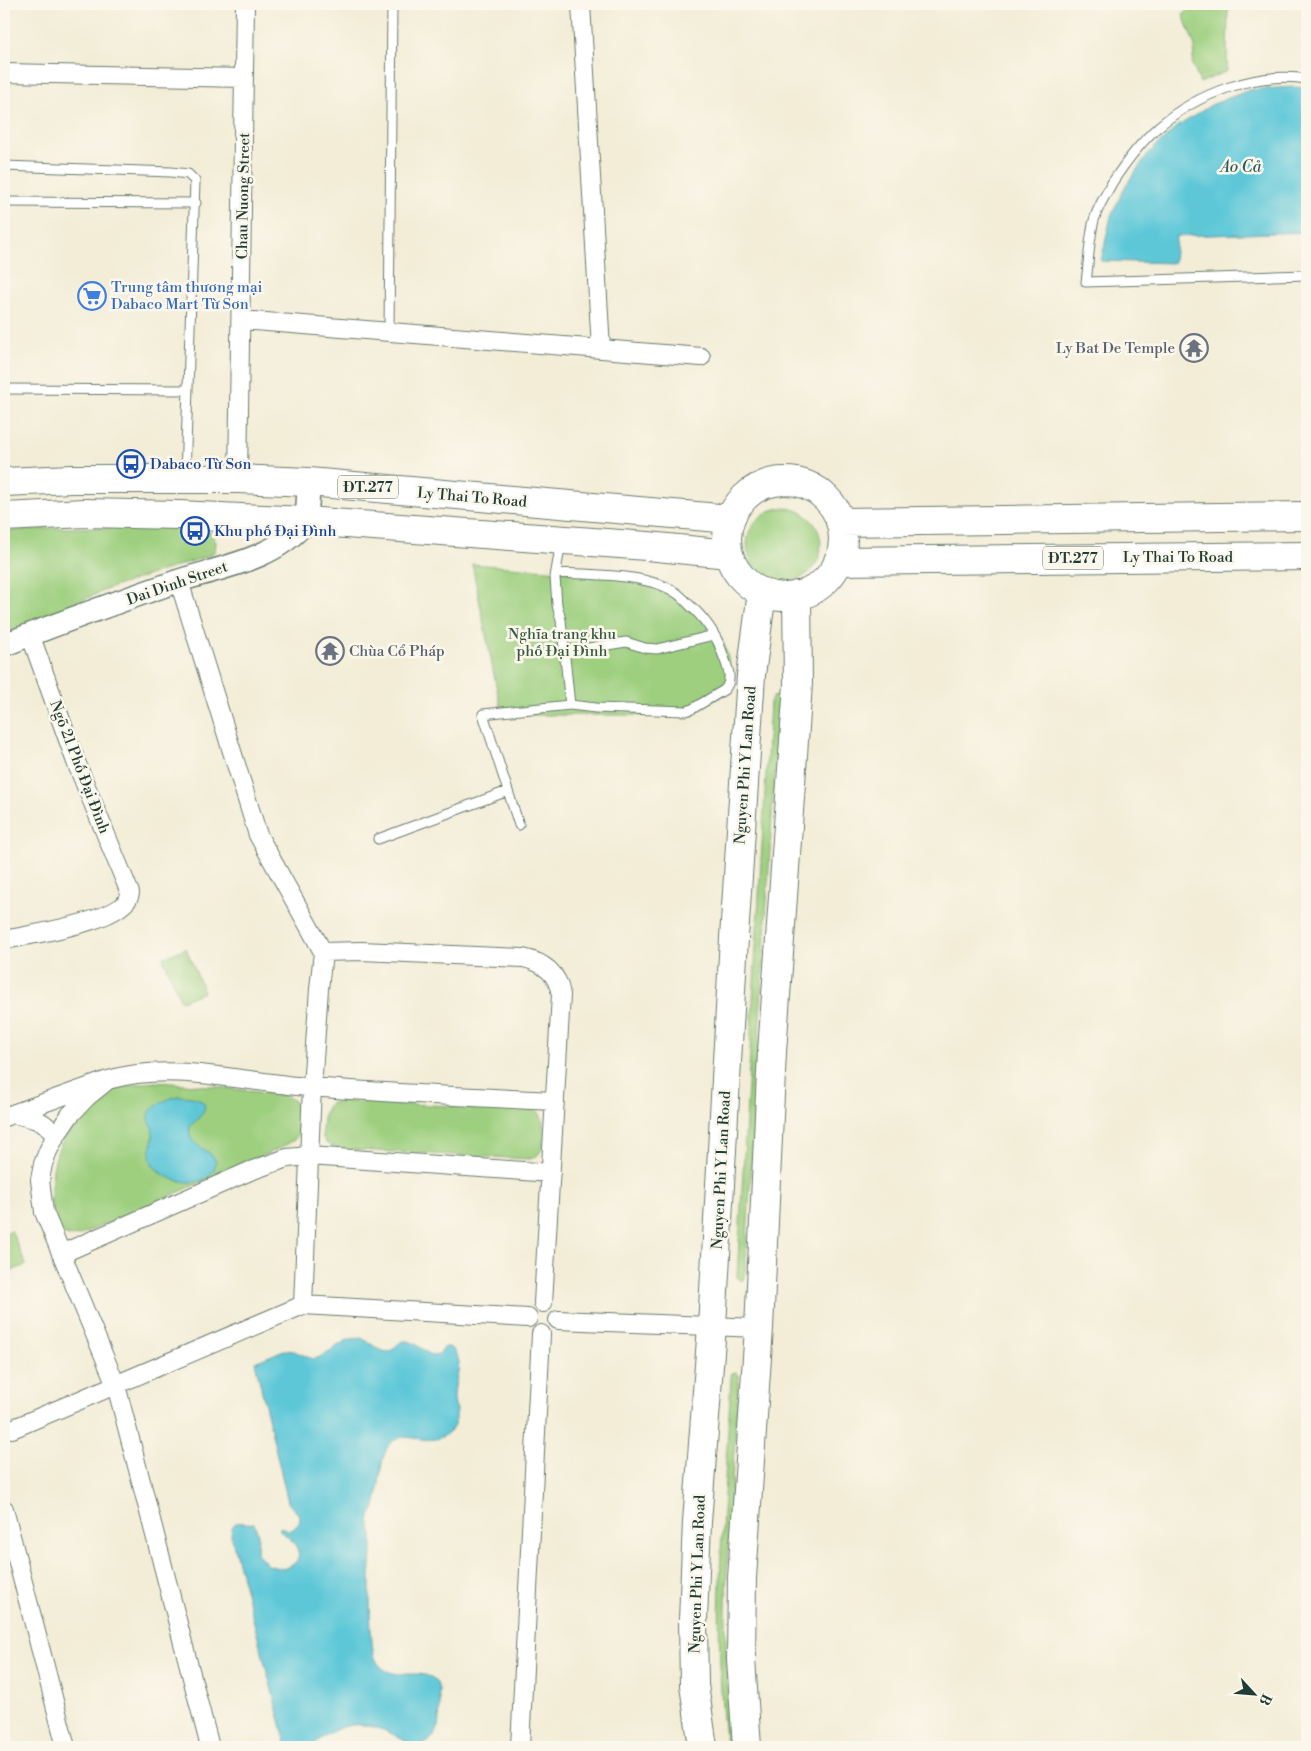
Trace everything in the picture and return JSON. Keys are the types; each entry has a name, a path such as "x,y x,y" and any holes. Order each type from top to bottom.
{"main road":[{"name":"Ly Thai To Road","path":"4,482 72,479 238,479 309,482 730,519"},
{"path":"786,481 809,486 820,492 828,501 840,522 842,542 838,561 825,580 809,591 797,595 776,596 762,592 743,579 729,554 727,536 730,519 743,499 763,485 786,481"},
{"path":"4,517 95,514 179,515 305,521 729,554"},
{"path":"840,522 1307,516"},
{"name":"Ly Thai To Road","path":"838,561 1307,556"},
{"name":"Nguyen Phi Y Lan Road","path":"703,1747 694,1685 693,1620 697,1522 712,1326 751,675 762,592"},
{"path":"747,1747 740,1627 742,1578 759,1328 772,1052 798,684 797,595"}],"street":[{"name":"Chau Nuong Street","path":"238,479 245,4"},
{"path":"581,4 601,349"},
{"path":"4,73 244,78"},
{"path":"241,320 701,358"},
{"path":"305,521 309,482"},
{"name":"Dai Dinh Street","path":"4,645 30,634 179,581 241,562 273,549 290,537 305,521"},
{"path":"179,581 258,835 323,952 318,989 312,1087 303,1305"},
{"name":"Ngõ 21 Phố Đại Đình","path":"4,940 84,923 98,918 121,907 129,898 130,893 76,762 30,634"},
{"path":"323,952 361,951 523,958 541,963 549,969 560,987 551,1173 542,1303"},
{"path":"8,1116 122,1075 140,1073 196,1074 312,1087 555,1101"},
{"path":"108,1080 87,1097 70,1115 55,1137 43,1164 40,1180 44,1212 116,1385 210,1747"},
{"path":"8,1116 39,1121 47,1125 55,1137"},
{"path":"61,1254 250,1171 287,1158 309,1156 551,1173"},
{"path":"542,1303 548,1304 556,1310 558,1320 554,1329 546,1334 532,1330 528,1318 533,1307 542,1303"},
{"path":"12,1429 303,1305 528,1318"},
{"path":"558,1320 759,1328"},
{"path":"520,1747 541,1334"},
{"path":"4,1509 66,1747"}],"lane":[{"path":"388,332 392,4"},
{"path":"1307,78 1263,78 1238,85 1209,95 1182,109 1158,127 1126,163 1103,199 1095,218 1086,282 1307,275"},
{"path":"4,166 171,172 188,174 196,181 185,480"},
{"path":"4,202 196,204"},
{"path":"4,389 188,390"},
{"path":"561,540 556,573 557,605 570,705"},
{"path":"520,825 483,714 570,705 677,712 692,709 724,690 729,683 729,675 723,652 714,635 700,615 678,595 651,581 556,573"},
{"path":"564,652 626,642 645,648 657,649 714,635"},
{"path":"378,840 508,791"}],"green space":[{"path":"1196,4 1307,4 1228,9 1227,71 1200,83 1192,64 1195,46 1183,15"},
{"path":"784,508 798,511 810,519 818,531 821,545 818,559 810,571 798,579 784,582 770,579 758,571 750,559 747,545 750,531 758,519 770,511"},
{"path":"178,527 204,530 213,534 216,543 215,551 208,556 110,588 4,634 4,531 59,528"},
{"name":"Nghĩa trang khu phố Đại Đình","path":"472,564 646,578 666,584 714,628 724,644 733,690 687,715 502,715"},
{"path":"774,696 779,699 745,1272 743,1280 740,1280 737,1277 770,702"},
{"path":"186,948 204,992 181,1001 163,958"},
{"path":"156,1082 210,1086 287,1097 293,1100 298,1112 297,1136 280,1148 80,1235 67,1235 59,1229 53,1218 51,1187 59,1148 69,1130 82,1114 98,1100 115,1090"},
{"path":"341,1101 537,1110 542,1118 544,1131 542,1148 536,1156 530,1159 340,1149 325,1142 322,1129 323,1118 329,1105"},
{"path":"11,1230 26,1265 4,1274 4,1234"},
{"path":"736,1372 739,1375 727,1561 726,1608 728,1701 733,1747 726,1747 722,1701 719,1609 731,1377 732,1373"}],"water":[{"name":"Ao Cả","path":"1307,88 1307,232 1176,236 1174,263 1101,261 1111,216 1126,185 1148,154 1177,127 1211,105 1249,90"},
{"path":"178,1096 198,1099 204,1105 201,1115 190,1127 190,1134 195,1143 209,1153 216,1162 213,1172 206,1178 197,1181 187,1182 166,1176 158,1170 151,1159 150,1152 153,1132 149,1120 150,1113 155,1106"},
{"path":"361,1338 388,1352 405,1341 413,1343 432,1355 439,1354 445,1347 449,1347 456,1353 459,1362 454,1392 456,1418 453,1427 447,1434 436,1439 407,1437 398,1438 391,1442 385,1452 375,1507 370,1516 372,1533 370,1577 371,1623 372,1645 375,1657 381,1667 388,1671 420,1674 434,1679 440,1696 438,1726 430,1740 417,1745 408,1743 378,1728 358,1725 348,1726 329,1733 311,1747 287,1747 231,1536 235,1524 254,1523 258,1534 257,1553 268,1565 283,1569 291,1566 298,1556 296,1546 280,1531 280,1527 289,1530 293,1529 298,1525 300,1517 288,1502 255,1362 284,1350 294,1351 312,1359 318,1358 349,1339"}],"place":[{"name":"Trung tâm thương mại Dabaco Mart Từ Sơn","path":"92,296"},
{"name":"Ly Bat De Temple","path":"1194,348"},
{"name":"Dabaco Từ Sơn","path":"131,464"},
{"name":"Khu phố Đại Đình","path":"195,531"},
{"name":"Chùa Cổ Pháp","path":"330,651"}]}
